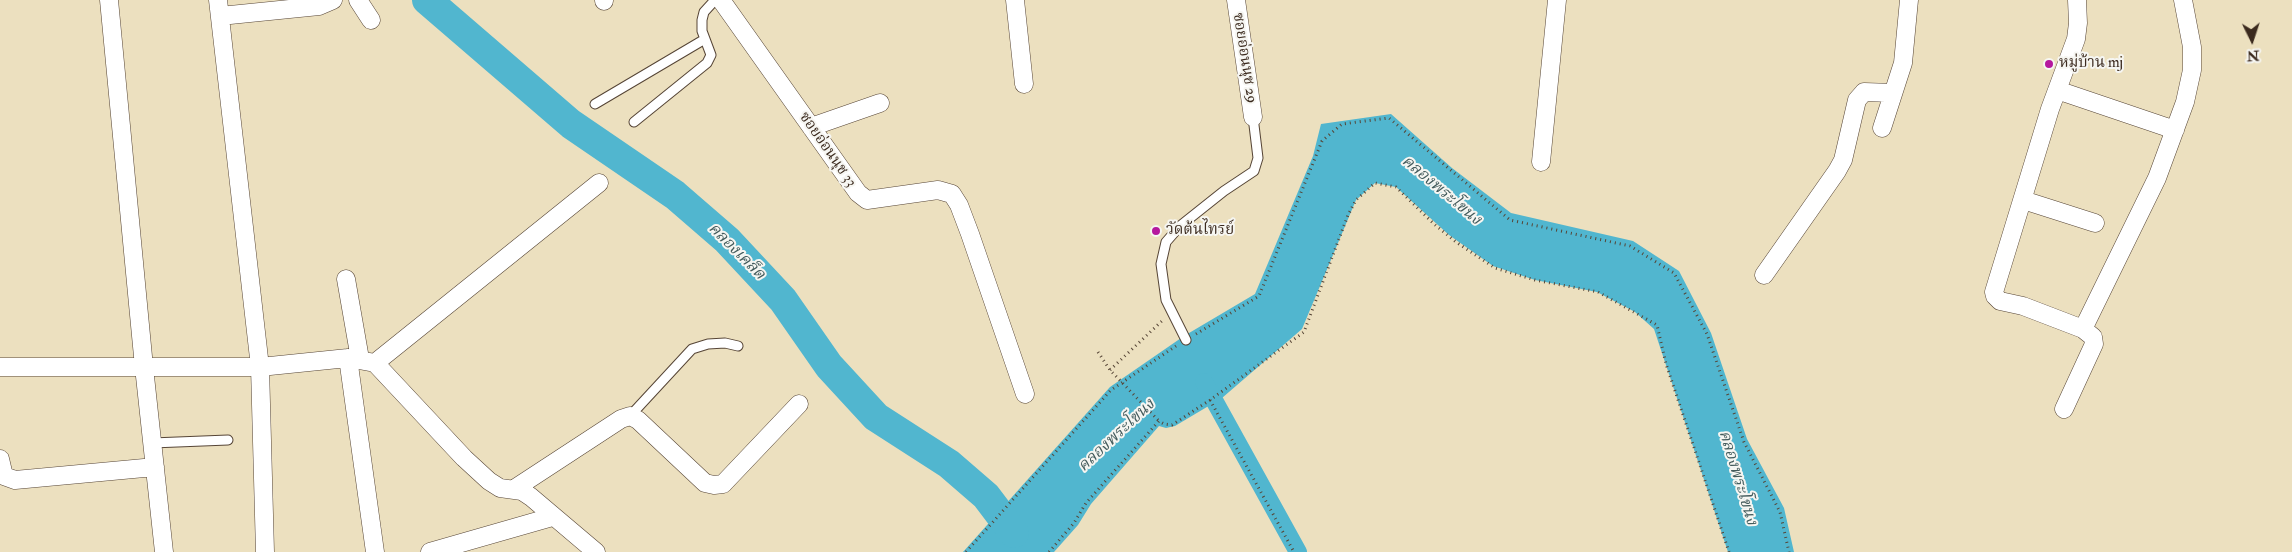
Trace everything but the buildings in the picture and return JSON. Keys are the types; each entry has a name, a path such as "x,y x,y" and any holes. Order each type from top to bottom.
{"street":[{"path":"109,0 155,467 161,552"},
{"path":"265,552 260,367 219,8 320,6 334,0"},
{"path":"358,0 371,20"},
{"name":"ซอยอ่อนนุช 33","path":"721,0 858,193 867,200 938,190 952,194 959,205 970,234 1025,394"},
{"path":"1015,0 1024,84"},
{"name":"ซอยอ่อนนุช 29","path":"1236,0 1253,117"},
{"path":"1541,162 1558,0"},
{"path":"1882,128 1903,63 1909,0"},
{"path":"2064,409 2094,344 2093,337 2083,329 2071,327 2022,306 2000,301 1994,292 2057,90 2076,39 2078,23 2077,0"},
{"path":"2083,329 2157,178 2185,102 2192,70 2192,47 2183,0"},
{"path":"2057,90 2175,130"},
{"path":"1764,275 1837,171 1842,160 1857,100 1864,92 1893,93"},
{"path":"811,127 880,103"},
{"path":"0,367 260,367 361,360 599,183"},
{"path":"2023,200 2095,223"},
{"path":"346,279 361,360 375,552"},
{"path":"361,360 489,481 500,488 514,490 531,496 552,517 596,552"},
{"path":"514,490 621,419 630,416 638,420 705,483 714,485 724,484 799,404"},
{"path":"0,459 4,476 15,480 155,467"},
{"path":"430,552 552,517"}],"lane":[{"path":"634,122 707,63 710,55 702,20 704,12 715,0"},
{"path":"595,104 705,39"},
{"path":"1185,338 1166,300 1161,264 1166,242 1180,226 1254,170 1258,158 1253,117"},
{"path":"630,416 692,349 708,344 725,343 738,346"},
{"path":"152,443 228,440"}],"path":[{"path":"966,552 1111,390 1185,338 1259,296 1322,141 1342,124 1389,118 1510,220 1630,246 1674,273 1707,334 1744,442 1780,512 1789,552"},
{"path":"1098,352 1110,370 1160,421 1164,424 1172,425 1304,332 1356,200 1374,183 1396,187 1434,224 1456,242 1495,268 1535,280 1598,292 1657,325 1666,364 1729,552"},
{"path":"1110,370 1172,311"},
{"path":"1210,400 1294,552"},
{"path":"1049,552 1074,523 1086,503 1160,421"}],"water":[{"name":"คลองพระโขนง","path":"1391,114 1452,168 1511,213 1633,241 1679,271 1711,333 1747,439 1784,508 1794,552 1728,552 1654,329 1635,312 1597,292 1535,280 1493,266 1449,235 1396,187 1375,183 1356,200 1302,329 1222,398 1175,426 1166,428 1159,426 1091,504 1078,525 1054,552 963,552 1110,387 1184,336 1255,294 1313,156 1321,124"}],"waterway":[{"name":"คลองเคล็ด","path":"427,0 571,124 675,195 727,240 783,300 829,366 876,417 949,464 986,496 1014,533"},
{"path":"1204,382 1298,552"}],"place":[{"name":"หมู่บ้าน mj","path":"2049,64"},
{"name":"วัดต้นไทรย์","path":"1156,231"}]}
